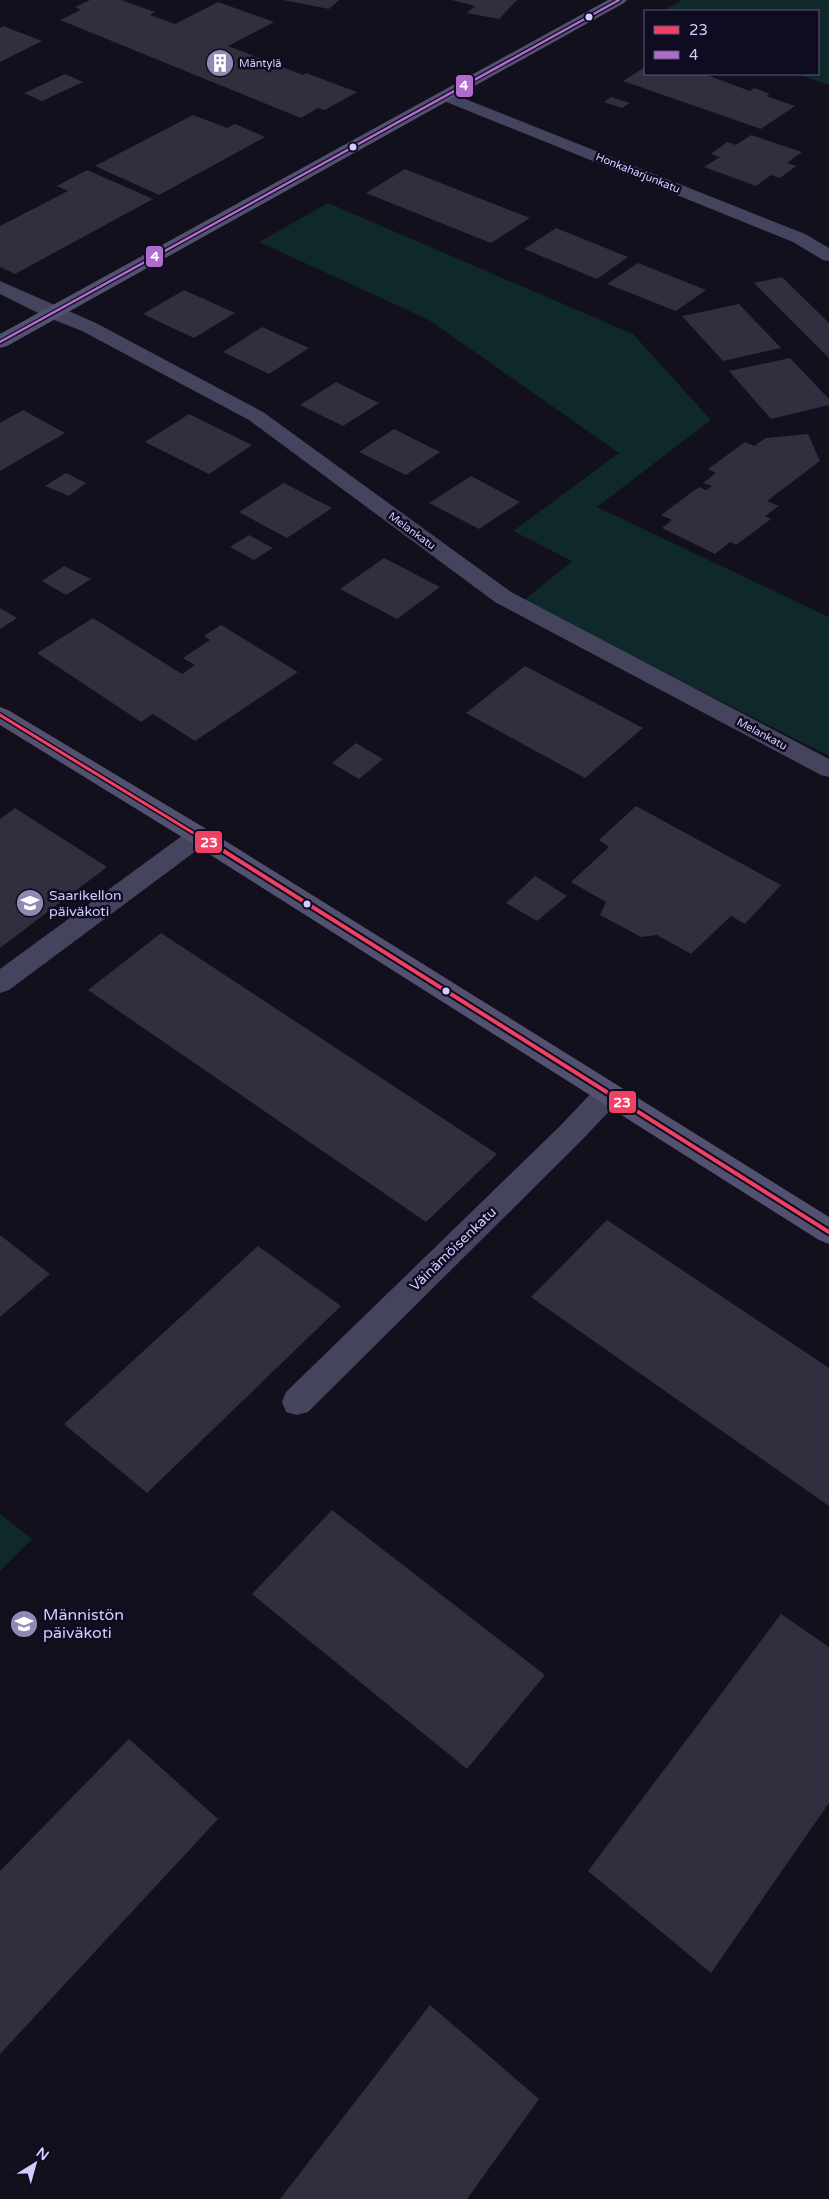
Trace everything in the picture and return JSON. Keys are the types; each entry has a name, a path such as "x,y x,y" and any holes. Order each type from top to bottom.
{"main road":[{"path":"0,342 51,312 619,0"},
{"path":"0,715 199,836 607,1095 829,1232"}],"street":[{"name":"Honkaharjunkatu","path":"445,96 799,238 829,256"},
{"name":"Melankatu","path":"0,287 51,312 89,327 256,416 503,598 829,769"},
{"path":"0,983 199,836"},
{"name":"Väinämöisenkatu","path":"297,1402 570,1134 607,1095"}],"green space":[{"path":"682,0 829,0 829,85 800,75 819,75 819,10 664,10"},
{"path":"328,203 633,334 711,420 597,507 829,617 829,756 523,601 572,561 513,531 619,453 429,320 259,242"},
{"path":"0,1514 32,1539 0,1571"}],"building":[{"name":"Mäntylä","path":"90,0 121,0 155,12 150,15 175,24 218,2 274,22 228,46 303,75 306,73 357,92 325,110 318,108 301,118 60,20 81,10 75,7"},
{"path":"283,0 339,0 329,9"},
{"path":"452,0 517,0 499,19 467,13 475,6"},
{"path":"3,26 42,41 0,62 0,28"},
{"path":"644,68 644,75 707,75 750,91 754,88 770,94 766,96 795,106 761,129 623,81"},
{"path":"65,74 83,82 42,101 24,93"},
{"path":"611,97 630,103 622,108 604,102"},
{"path":"193,115 227,128 235,124 265,137 159,195 95,166"},
{"path":"751,135 802,152 787,163 796,166 780,178 771,175 756,186 704,167 720,157 711,154 727,142 736,145"},
{"path":"405,169 530,218 491,243 366,193"},
{"path":"87,170 153,199 15,274 0,267 0,226 68,191 57,186"},
{"path":"556,228 628,257 597,279 524,249"},
{"path":"638,263 706,290 676,311 607,284"},
{"path":"782,277 829,323 829,358 754,283"},
{"path":"184,290 235,313 194,338 143,314"},
{"path":"739,304 781,348 723,361 682,316"},
{"path":"262,327 309,348 269,374 223,352"},
{"path":"790,358 829,399 829,405 771,419 729,371"},
{"path":"336,382 379,403 343,426 300,405"},
{"path":"23,410 65,433 0,471 0,423"},
{"path":"189,414 252,445 209,474 145,442"},
{"path":"394,429 440,452 406,475 359,452"},
{"path":"808,434 820,461 767,501 779,506 765,516 771,519 736,545 730,542 715,554 662,528 672,520 661,515 699,487 706,490 712,486 703,483 716,473 708,469 745,442 754,446 766,438"},
{"path":"66,473 86,483 69,496 45,486"},
{"path":"471,476 520,502 479,529 429,503"},
{"path":"284,483 332,508 287,538 239,512"},
{"path":"249,535 273,548 254,560 230,547"},
{"path":"384,558 440,587 397,619 340,589"},
{"path":"64,566 91,579 66,595 42,581"},
{"path":"0,608 17,618 0,629"},
{"path":"93,618 182,674 195,665 183,658 210,640 204,636 221,625 298,672 195,741 153,714 141,722 37,653"},
{"path":"525,666 643,728 585,778 466,713"},
{"path":"356,743 383,759 359,779 332,763"},
{"path":"636,806 781,885 745,924 731,916 691,954 657,935 641,937 600,915 606,902 571,882 609,847 599,840"},
{"name":"Saarikellon päiväkoti","path":"15,808 107,867 0,948 0,819"},
{"path":"535,876 567,896 537,921 506,903"},
{"path":"161,933 497,1154 426,1222 88,990"},
{"path":"607,1220 829,1368 829,1506 531,1297"},
{"path":"0,1235 50,1274 0,1317"},
{"path":"258,1246 341,1306 147,1493 64,1424"},
{"path":"332,1510 545,1675 467,1769 252,1594"},
{"path":"781,1614 829,1647 829,1803 711,1973 588,1871"},
{"path":"129,1739 218,1819 0,2054 0,1871"},
{"path":"430,2005 539,2099 467,2199 280,2199"}],"transit line":[{"name":"4","path":"0,342 619,0"},
{"name":"23","path":"0,715 199,836 829,1232"}],"place":[{"name":"Mäntylä","path":"220,63"},
{"name":"Saarikellon päiväkoti","path":"30,903"},
{"name":"Männistön päiväkoti","path":"24,1624"}]}
